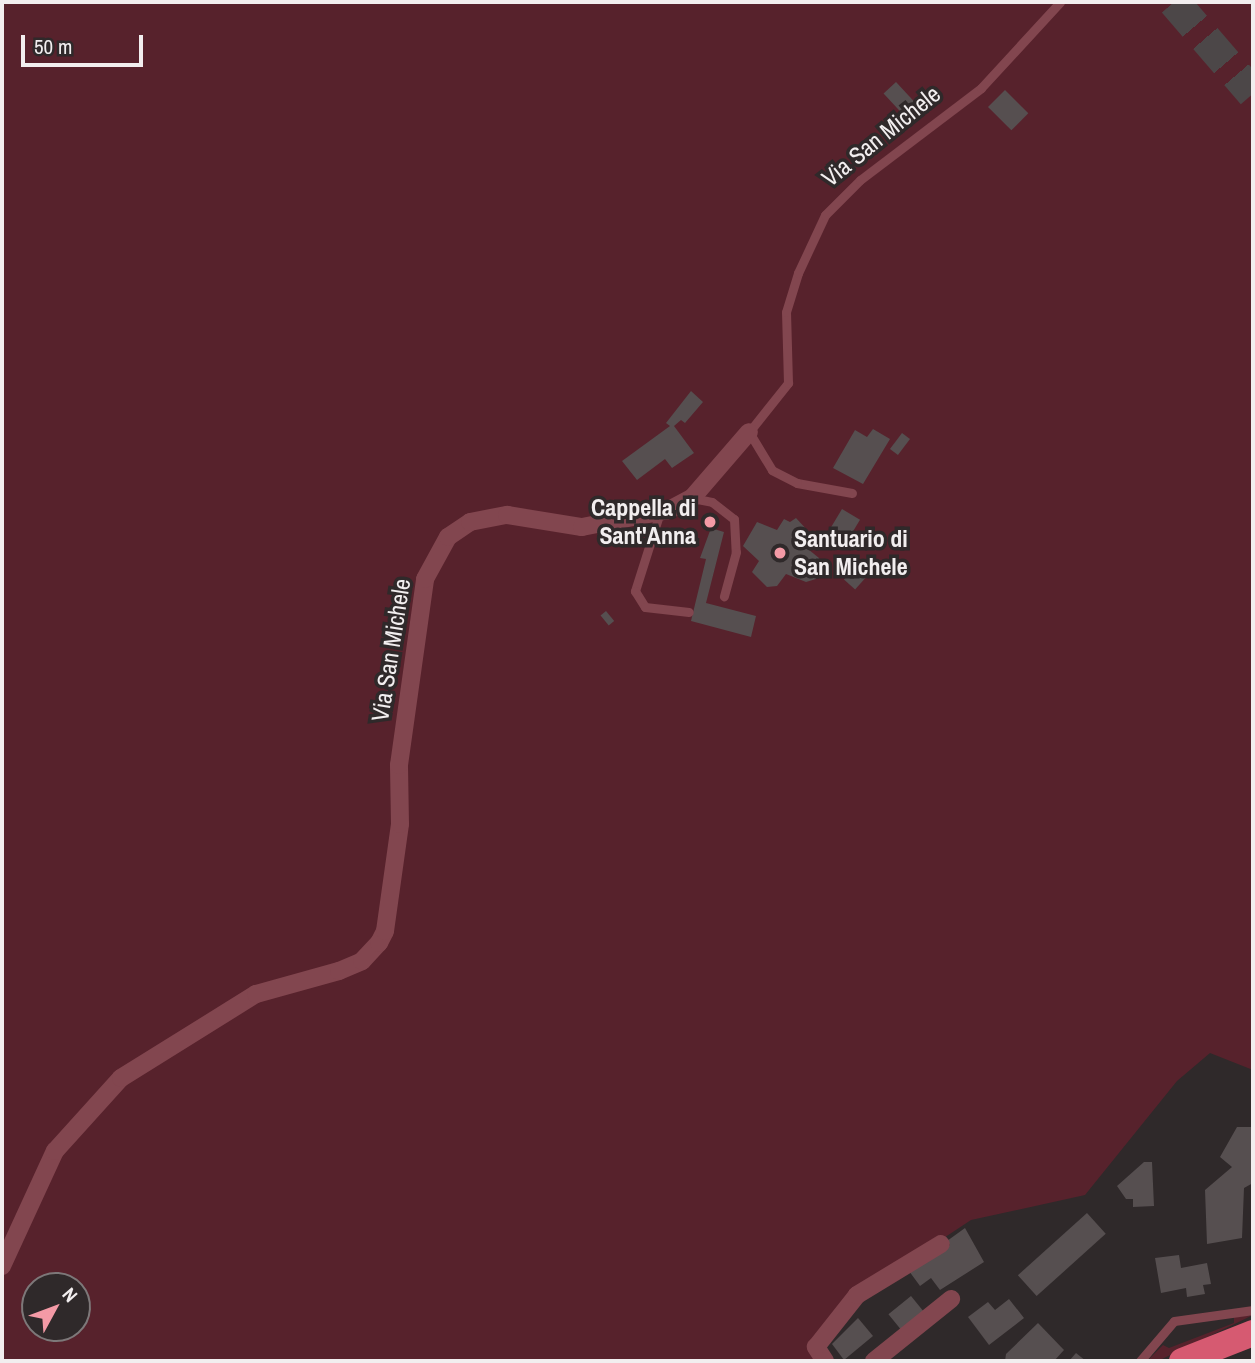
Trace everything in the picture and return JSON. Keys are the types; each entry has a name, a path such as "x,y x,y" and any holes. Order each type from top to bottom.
{"main road":[{"path":"1182,1361 1253,1333"}],"street":[{"name":"Via San Michele","path":"2,1266 55,1151 121,1078 256,994 339,971 362,961 379,943 385,931 400,824 400,765 425,579 448,537 470,522 507,515 582,527 660,512 692,498 749,432"},
{"path":"825,1361 816,1347 857,1295 941,1244"},
{"path":"874,1361 951,1299"}],"lane":[{"name":"Via San Michele","path":"749,432 788,383 786,312 825,215 860,180 981,88 1060,2"},
{"path":"749,432 772,470 797,483 852,493"},
{"path":"692,498 712,502 734,519 736,552 724,596"},
{"path":"660,512 649,555 638,578 637,600 645,607 689,612"},
{"path":"1140,1361 1174,1321 1253,1310"}],"shaded area":[{"path":"2,2 1253,2 1253,1070 1210,1053 1177,1081 1085,1195 971,1220 865,1290 813,1361 2,1361"},
{"path":"1253,1315 1158,1361 1147,1361 1163,1345 1169,1348 1234,1323 1234,1317"}],"building":[{"path":"896,82 919,106 906,118 884,94"},
{"path":"1005,90 1028,113 1011,130 988,107"},
{"path":"691,391 703,402 685,423 681,420 674,426 694,453 672,468 665,459 637,480 622,461 670,426 666,423"},
{"path":"873,429 890,439 863,484 833,468 855,430 867,437"},
{"path":"902,433 910,439 898,455 890,449"},
{"path":"842,509 860,520 849,538 831,527"},
{"path":"706,514 717,517 714,529 724,532 706,603 756,616 751,637 691,621 706,559 700,558 711,528 703,526"},
{"name":"Santuario di San Michele","path":"796,518 809,532 803,545 819,558 822,569 816,579 806,582 786,574 777,586 767,587 752,572 759,561 743,546 757,522 777,530 784,519 790,522"},
{"path":"856,566 867,576 855,589 844,579"},
{"path":"606,611 614,621 609,626 601,615"},
{"path":"1237,1127 1253,1127 1253,1183 1244,1188 1242,1238 1207,1244 1205,1190 1232,1167 1220,1157"},
{"path":"1144,1162 1152,1162 1154,1206 1133,1207 1133,1199 1126,1199 1117,1186"},
{"path":"1087,1213 1106,1234 1037,1296 1018,1275"},
{"path":"965,1228 984,1262 940,1290 931,1278 920,1286 909,1271 950,1245 947,1241"},
{"path":"1179,1255 1181,1268 1207,1263 1211,1284 1203,1285 1205,1294 1187,1297 1186,1288 1161,1293 1155,1258"},
{"path":"911,1296 924,1312 902,1331 888,1314"},
{"path":"1009,1299 1024,1318 989,1345 968,1317 988,1302 995,1310"},
{"path":"858,1318 873,1336 844,1360 832,1344"},
{"path":"1038,1323 1064,1350 1054,1361 1005,1361 1006,1354"},
{"path":"1076,1353 1086,1361 1069,1361"}],"tunnel":[{"path":"1174,2 1253,94"}],"place":[{"name":"Cappella di Sant'Anna","path":"710,522"},
{"name":"Santuario di San Michele","path":"780,553"}]}
